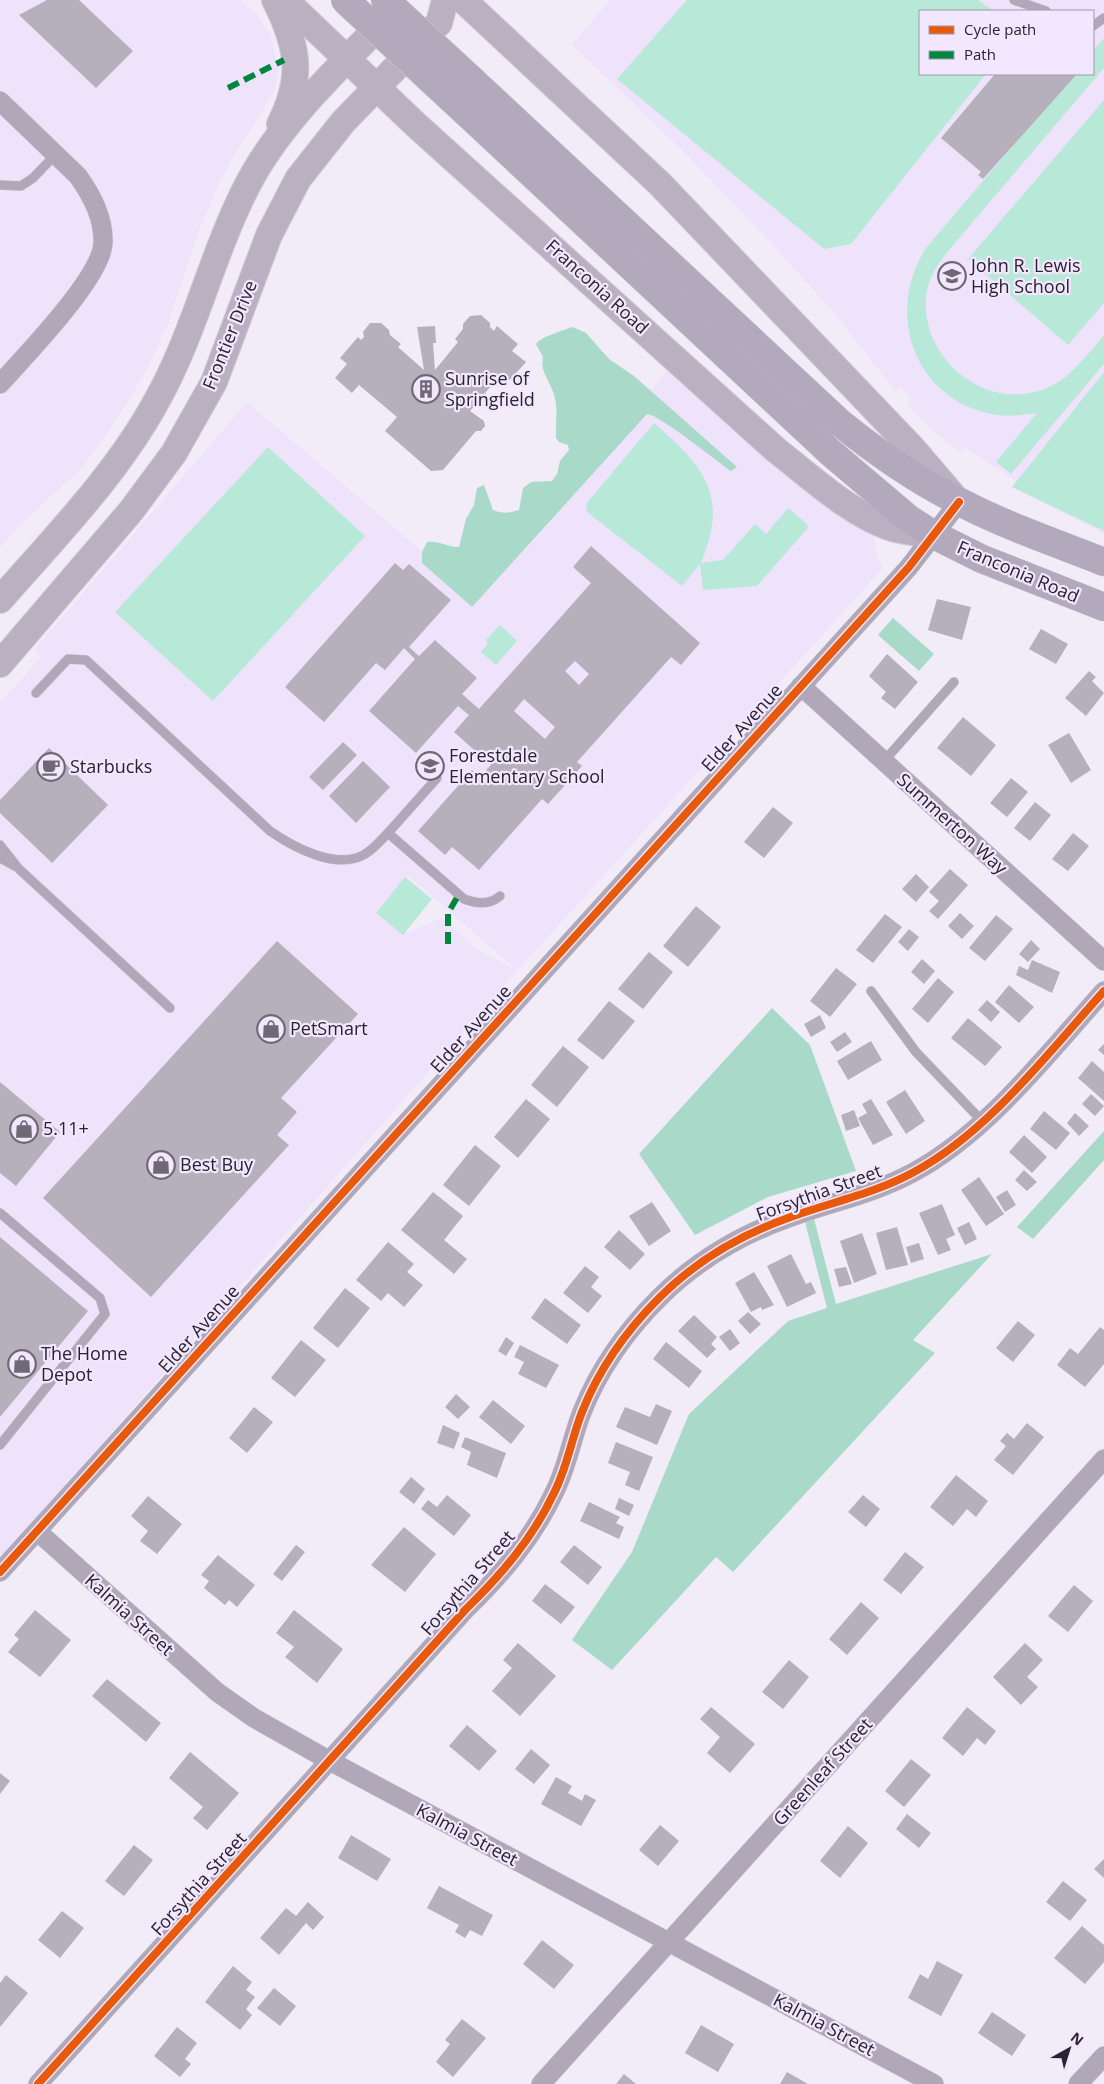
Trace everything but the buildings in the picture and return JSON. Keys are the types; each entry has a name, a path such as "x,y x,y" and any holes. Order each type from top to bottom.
{"main road":[{"path":"0,600 122,456 152,410 176,365 192,327 231,218 291,100 295,85 296,67 292,38 275,0"},
{"name":"Franconia Road","path":"284,0 377,88 776,450 837,497 870,517 895,529 934,535"},
{"name":"Franconia Road","path":"345,0 832,453 909,519 934,535 982,559 1104,607"},
{"path":"385,0 839,422 873,450 908,473 959,502 1000,521 1104,562"},
{"path":"262,159 348,60 405,0"},
{"name":"Frontier Drive","path":"0,664 126,518 174,453 214,382 269,235 293,188 317,153 439,23 445,0"},
{"path":"463,0 660,184 901,436 959,502"}],"street":[{"path":"0,101 56,154 87,189 102,223 103,244 99,263 82,289 0,384"},
{"name":"Elder Avenue","path":"0,1572 909,566 959,502"},
{"name":"Summerton Way","path":"801,686 1104,961"},
{"name":"Forsythia Street","path":"38,2084 466,1609 492,1583 522,1546 555,1492 582,1411 598,1380 627,1334 658,1298 700,1263 729,1245 788,1218 879,1190 915,1172 945,1153 983,1122 1104,991"},
{"name":"Greenleaf Street","path":"541,2084 1104,1459"},
{"name":"Kalmia Street","path":"37,1531 217,1692 254,1718 330,1761 934,2084"},
{"path":"1078,2084 1104,2056"}],"lane":[{"path":"1014,0 1043,10"},
{"path":"0,185 21,186 33,178 56,154"},
{"path":"36,693 68,659 86,660 270,831 287,843 327,858 353,858 364,855 388,833 437,778"},
{"path":"884,762 954,682"},
{"path":"388,833 464,899 480,903 488,902 500,896"},
{"path":"0,845 19,868 170,1008"},
{"path":"0,858 19,868"},
{"path":"871,991 916,1052 983,1122"},
{"path":"0,1213 100,1298 105,1314 0,1445"}],"shaded area":[{"path":"0,0 241,0 257,15 270,34 279,71 273,94 236,152 219,183 198,233 169,321 148,368 122,411 83,467 20,525 0,548"},
{"name":"John R. Lewis High School","path":"610,0 1104,0 1104,534 1012,487 1016,481 964,447 959,452 932,430 906,403 911,398 901,387 895,391 835,314 771,243 683,151 572,45"},
{"path":"668,370 873,530 878,558 883,568 517,971 0,1559 0,703 41,657 34,650 247,402 472,594","holes":["408,875 515,969 479,951 442,918 403,934 376,912"]}],"green space":[{"path":"687,0 978,0 993,10 919,10 919,75 985,75 851,244 824,249 617,79"},
{"path":"1104,38 1104,68 949,250 937,267 928,286 926,311 932,335 943,357 960,374 981,387 1004,394 1028,393 1053,385 1068,375 1104,335 1104,364 1011,474 996,462 1037,413 1014,416 999,415 970,407 947,394 928,375 915,352 908,327 908,301 913,274 926,248 1073,75 1094,75 1094,50"},
{"path":"1104,100 1104,303 1068,345 968,259"},
{"path":"573,327 586,333 609,359 634,376 737,467 731,471 664,422 647,414 472,607 422,563 422,552 427,542 459,547 466,519 474,505 477,488 484,485 493,510 509,512 519,510 523,488 531,482 552,481 557,474 560,461 569,450 568,445 559,442 556,438 554,394 543,369 543,357 536,344 547,336"},
{"path":"1104,372 1104,531 1012,487"},
{"path":"654,423 687,454 699,469 707,484 712,501 713,519 701,563 723,560 755,524 766,534 788,508 807,524 808,528 757,586 703,590 700,564 682,586 587,512 586,504"},
{"path":"268,447 365,536 213,701 115,612"},
{"path":"893,618 934,654 919,671 878,635"},
{"path":"500,625 517,641 496,665 481,652 488,643 486,640"},
{"path":"405,877 432,899 403,935 376,913"},
{"path":"772,1008 810,1045 856,1171 768,1197 695,1235 639,1154"},
{"path":"1104,1131 1104,1160 1033,1239 1017,1227"},
{"path":"814,1219 836,1304 992,1254 913,1340 935,1353 733,1572 716,1557 612,1670 572,1640 632,1552 689,1414 788,1321 827,1308 805,1222"}],"marked path":[{"path":"228,88 284,60"},
{"path":"448,944 448,913 458,896"}],"cycle path":[{"path":"0,1572 909,567 959,502"},
{"path":"38,2084 515,1556 545,1511 558,1485 582,1412 605,1365 647,1310 673,1285 703,1261 736,1241 804,1212 899,1180 941,1155 967,1136 1016,1090 1104,991"}],"place":[{"name":"John R. Lewis High School","path":"952,276"},
{"name":"Sunrise of Springfield","path":"426,389"},
{"name":"Forestdale Elementary School","path":"430,766"},
{"name":"Starbucks","path":"51,767"},
{"name":"PetSmart","path":"271,1029"},
{"name":"5.11+","path":"24,1129"},
{"name":"Best Buy","path":"161,1165"},
{"name":"The Home Depot","path":"22,1364"}]}
